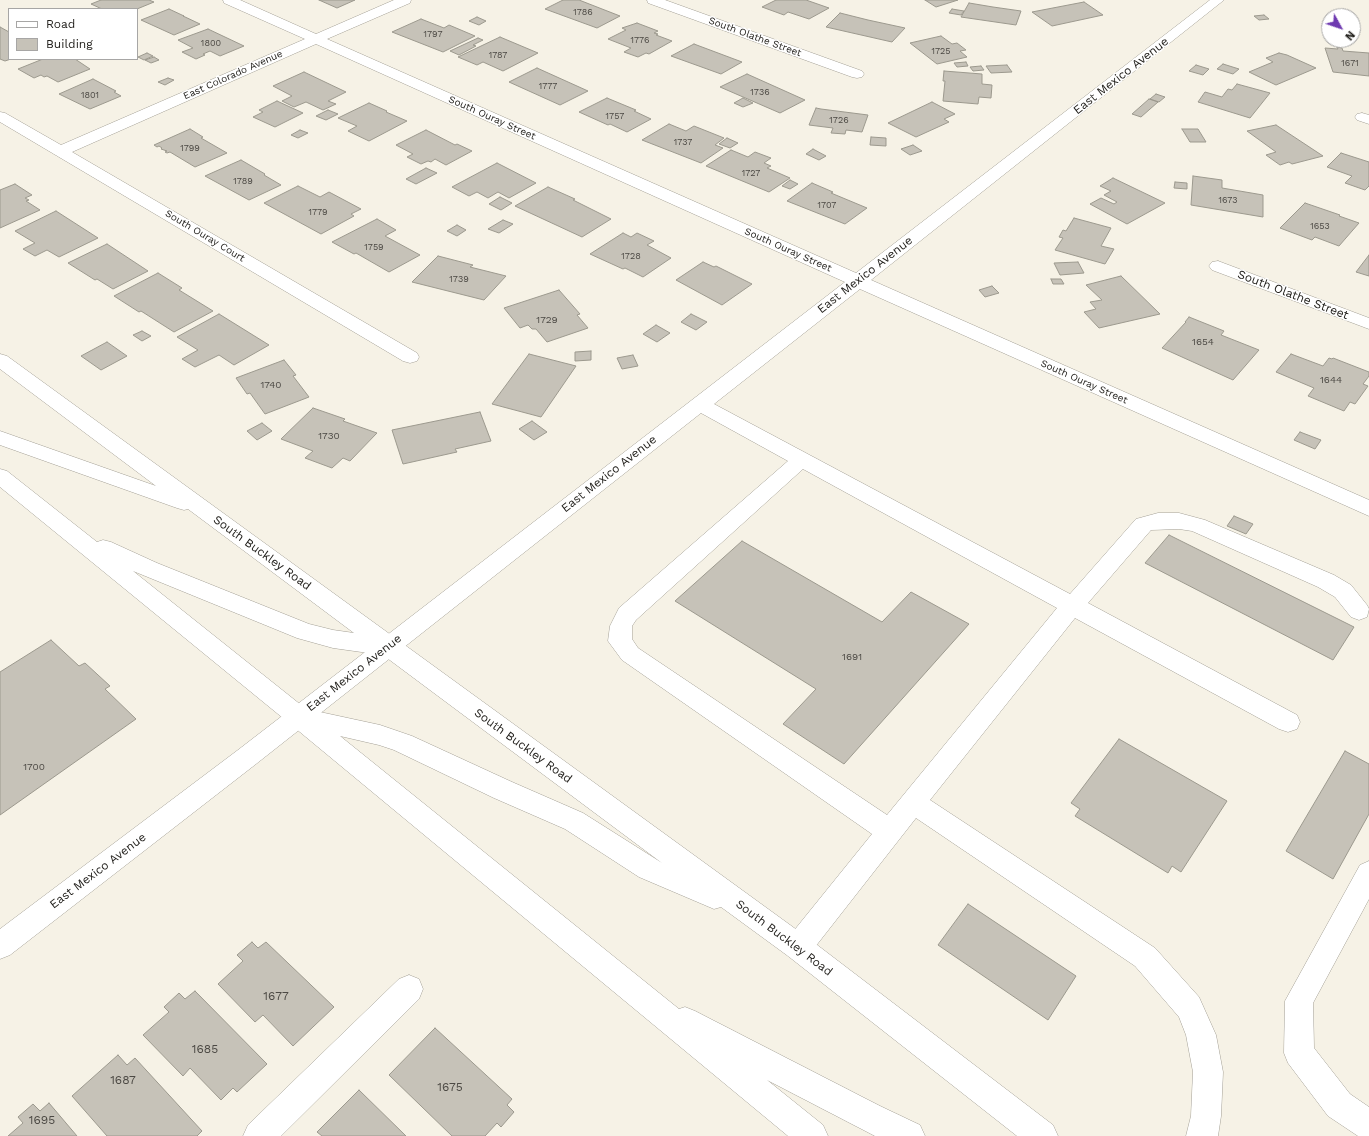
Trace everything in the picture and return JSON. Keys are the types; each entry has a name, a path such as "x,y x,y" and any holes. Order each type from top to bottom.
{"street":[{"name":"South Ouray Street","path":"229,0 1369,509"},
{"name":"East Colorado Avenue","path":"60,151 405,0"},
{"name":"South Olathe Street","path":"653,0 857,74"},
{"name":"East Mexico Avenue","path":"0,946 1218,0"},
{"name":"South Ouray Court","path":"0,116 410,357"},
{"name":"South Olathe Street","path":"1218,266 1369,324"},
{"name":"South Buckley Road","path":"0,360 798,947 1042,1136"},
{"path":"699,404 1288,722"},
{"path":"0,438 204,510"},
{"path":"802,459 627,614 621,626 620,641 630,654 890,832"},
{"path":"0,476 298,716 812,1136"},
{"path":"798,947 1072,606 1144,524 1158,521 1179,521 1197,525 1326,581 1343,591 1359,611"},
{"path":"73,534 149,569 305,632 333,638 388,646"},
{"path":"298,716 380,735 403,743 503,790 574,821 648,869 748,911"},
{"path":"913,802 1145,957 1189,1007 1201,1035 1208,1072 1206,1116 1202,1136"},
{"path":"1369,873 1299,1001 1299,1053 1339,1105 1369,1125"},
{"path":"259,1136 409,989"},
{"path":"644,999 869,1117 909,1136"}],"building":[{"path":"101,0 149,0 154,2 138,9 100,8 91,4"},
{"path":"319,0 355,0 337,8"},
{"path":"563,0 579,0 620,16 597,28 545,9"},
{"path":"776,0 806,0 829,8 809,19 788,12 784,15 762,7"},
{"path":"925,0 958,0 936,7"},
{"path":"1084,2 1103,15 1052,26 1032,12"},
{"path":"969,3 1021,11 1016,25 961,17"},
{"path":"169,9 200,24 174,35 141,20"},
{"path":"952,9 964,11 961,15 949,13"},
{"path":"840,13 905,28 892,42 826,27"},
{"path":"1264,15 1269,19 1259,20 1254,16"},
{"path":"477,17 486,21 479,25 469,21"},
{"path":"421,19 444,28 449,25 475,36 443,52 392,32"},
{"path":"637,23 658,31 654,33 672,41 649,54 646,53 638,57 624,52 631,48 608,39 626,30 622,28"},
{"path":"0,27 8,31 8,60 5,61 0,59"},
{"path":"208,29 244,46 220,56 210,51 196,59 182,52 193,48 178,40"},
{"path":"941,36 952,44 957,43 966,50 960,51 967,57 937,64 910,43"},
{"path":"500,37 538,53 503,71 483,62 477,65 458,57"},
{"path":"478,38 483,40 473,45 476,46 459,55 450,51"},
{"path":"694,44 742,62 721,74 671,56"},
{"path":"1325,48 1342,48 1343,51 1369,53 1369,76 1333,72"},
{"path":"147,53 153,56 144,60 138,57"},
{"path":"1279,53 1316,68 1276,85 1249,72 1273,62 1266,58"},
{"path":"154,57 159,60 151,63 145,60"},
{"path":"40,60 76,60 90,69 58,82 47,76 44,77 41,75 34,78 18,69"},
{"path":"966,62 968,66 957,67 954,63"},
{"path":"1223,64 1239,69 1233,74 1217,69"},
{"path":"1007,65 1012,72 991,73 986,66"},
{"path":"1196,65 1209,69 1203,75 1189,71"},
{"path":"981,66 984,70 973,71 970,67"},
{"path":"537,68 588,91 560,105 509,82"},
{"path":"944,71 982,74 982,84 992,85 991,98 979,97 978,104 943,101 945,81 943,81"},
{"path":"304,72 346,92 328,101 336,104 323,110 306,102 294,107 282,101 292,96 273,86"},
{"path":"747,74 805,100 780,113 720,87"},
{"path":"168,78 174,80 165,85 158,82"},
{"path":"93,79 116,91 114,92 121,96 90,109 59,94"},
{"path":"1237,84 1270,93 1250,118 1198,102 1205,92 1222,97 1228,89 1232,90"},
{"path":"1156,94 1165,97 1159,102 1150,99"},
{"path":"607,98 636,110 634,111 651,119 627,132 579,112"},
{"path":"743,98 753,103 743,107 734,103"},
{"path":"1149,99 1158,102 1141,117 1132,114"},
{"path":"277,101 303,113 275,127 253,117 263,112 259,110"},
{"path":"932,102 955,114 944,119 949,122 916,137 888,123"},
{"path":"369,103 407,121 369,141 348,131 357,126 338,118"},
{"path":"816,108 868,115 862,132 846,130 845,134 831,133 833,128 809,125"},
{"path":"328,110 338,114 326,120 316,116"},
{"path":"669,124 686,131 694,126 724,138 715,145 723,148 701,163 642,140"},
{"path":"1276,125 1323,156 1292,164 1289,162 1280,165 1266,155 1276,152 1247,131"},
{"path":"190,129 203,137 201,138 227,153 195,167 170,152 165,152 167,151 161,149 162,148 159,146 157,147 154,145"},
{"path":"1182,129 1198,129 1206,142 1190,142"},
{"path":"300,130 308,133 298,138 291,135"},
{"path":"426,130 455,145 457,144 472,151 446,165 435,159 431,162 428,161 421,164 407,157 413,154 396,145"},
{"path":"871,137 886,138 886,146 870,145"},
{"path":"727,138 738,143 730,148 719,144"},
{"path":"913,145 922,151 910,155 901,149"},
{"path":"813,149 826,156 819,160 806,154"},
{"path":"731,150 748,157 755,152 771,158 764,163 771,166 767,168 790,178 769,192 706,166"},
{"path":"1341,153 1369,162 1369,186 1365,190 1345,183 1352,176 1327,167"},
{"path":"241,160 281,185 249,200 205,176"},
{"path":"497,163 536,183 509,198 498,192 488,198 477,192 469,196 452,187"},
{"path":"426,168 437,173 416,184 406,179"},
{"path":"1193,176 1222,180 1222,188 1263,195 1263,217 1191,205"},
{"path":"1113,178 1165,203 1127,224 1090,204 1101,198 1114,204 1117,202 1104,195 1111,191 1100,186"},
{"path":"790,180 798,184 790,189 782,186"},
{"path":"1175,182 1187,183 1187,189 1174,188"},
{"path":"812,183 833,192 831,193 867,208 845,224 787,201"},
{"path":"15,184 32,195 25,198 29,200 26,201 40,210 0,228 0,190"},
{"path":"298,186 320,197 329,192 361,209 351,214 354,216 321,234 264,203"},
{"path":"548,187 575,199 573,200 611,219 582,237 515,206"},
{"path":"500,197 512,203 501,210 489,204"},
{"path":"1305,203 1359,223 1339,246 1315,237 1312,240 1280,228"},
{"path":"56,211 98,238 59,257 47,250 35,256 23,249 35,243 15,231"},
{"path":"1074,218 1111,228 1101,246 1114,249 1105,264 1055,250 1063,238 1059,237 1063,230 1066,231"},
{"path":"377,219 396,230 385,236 420,255 389,272 356,253 354,254 332,242"},
{"path":"503,220 513,224 499,233 488,229"},
{"path":"457,225 466,230 457,236 447,231"},
{"path":"623,233 631,237 637,233 654,241 647,245 671,258 643,277 590,254"},
{"path":"107,244 148,271 113,289 97,279 95,280 68,263"},
{"path":"1369,255 1369,276 1356,272"},
{"path":"438,256 473,265 470,267 506,276 484,300 412,282"},
{"path":"703,262 714,267 716,266 752,284 722,305 676,280"},
{"path":"1078,262 1084,273 1060,275 1054,263"},
{"path":"158,273 182,288 179,290 213,311 174,332 114,296"},
{"path":"1121,276 1160,314 1099,328 1084,312 1096,309 1090,302 1102,300 1086,285"},
{"path":"1051,279 1061,279 1064,284 1053,284"},
{"path":"992,286 999,293 985,297 979,290"},
{"path":"559,290 580,314 577,315 588,328 547,342 536,329 532,329 528,325 520,328 504,308"},
{"path":"219,314 269,345 234,365 219,355 195,367 182,359 198,350 177,337"},
{"path":"691,314 707,322 696,330 681,322"},
{"path":"1189,317 1224,331 1221,335 1259,350 1233,380 1162,348"},
{"path":"656,325 670,333 657,342 643,334"},
{"path":"142,331 151,336 142,341 133,335"},
{"path":"107,342 127,356 101,370 81,356"},
{"path":"591,351 591,360 575,361 575,352"},
{"path":"529,354 576,366 541,417 492,404"},
{"path":"1291,354 1323,366 1329,358 1333,358 1369,372 1369,376 1363,384 1368,386 1355,404 1350,402 1344,411 1308,396 1314,388 1276,372"},
{"path":"633,355 638,366 622,369 617,358"},
{"path":"284,360 296,375 293,376 309,397 265,414 250,393 247,394 236,378"},
{"path":"313,408 345,419 343,421 377,433 350,461 343,458 332,468 305,458 313,451 281,439"},
{"path":"480,412 491,441 455,449 457,452 403,464 392,430"},
{"path":"532,421 547,432 534,440 519,429"},
{"path":"262,423 272,431 257,440 247,431"},
{"path":"1300,432 1321,440 1315,449 1294,440"},
{"path":"1234,516 1253,524 1246,534 1227,526"},
{"path":"1169,535 1354,627 1333,660 1145,563"},
{"path":"742,541 882,622 911,592 969,624 844,764 783,724 816,689 675,601"},
{"path":"51,640 79,666 85,663 110,686 105,689 136,719 0,815 0,672"},
{"path":"1119,739 1227,801 1181,872 1172,866 1168,873 1075,816 1080,809 1071,803"},
{"path":"1345,751 1369,764 1369,814 1333,879 1286,851"},
{"path":"968,904 1076,976 1048,1020 938,945"},
{"path":"252,942 258,948 266,942 334,1007 293,1046 263,1015 255,1022 218,984 243,961 237,955"},
{"path":"195,991 267,1064 237,1092 233,1088 221,1100 190,1068 183,1076 143,1035 169,1012 164,1007 179,993 185,999"},
{"path":"435,1028 512,1099 507,1105 514,1112 501,1127 497,1123 485,1136 452,1136 389,1075"},
{"path":"118,1055 127,1065 135,1058 202,1131 197,1136 107,1136 72,1096"},
{"path":"359,1090 406,1136 322,1136 317,1132"},
{"path":"49,1103 77,1136 8,1136 23,1123 18,1117 33,1104 40,1111"}]}
